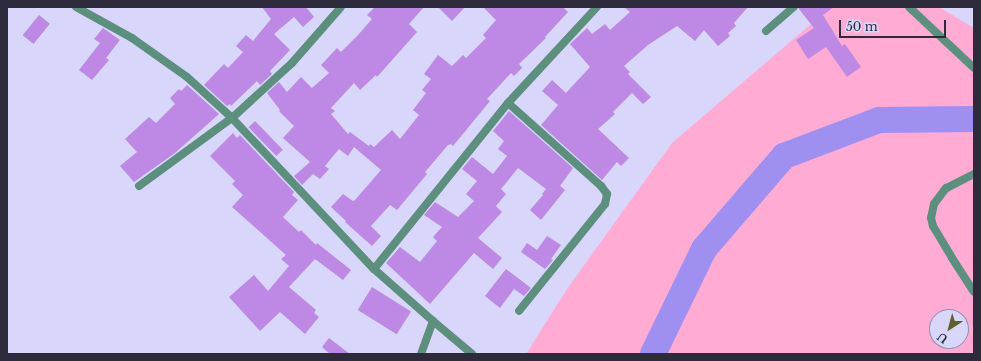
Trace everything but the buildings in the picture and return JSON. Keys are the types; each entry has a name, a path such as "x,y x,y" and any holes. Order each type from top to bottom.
{"street":[{"path":"76,7 132,38 187,77 232,118 374,269 472,354"},
{"path":"139,186 232,118 292,62 341,7"},
{"path":"374,269 508,103 596,7"},
{"path":"766,31 794,7"},
{"path":"909,7 974,68"},
{"path":"508,103 601,186 607,194 606,204 519,312"},
{"path":"974,174 946,188 934,204 931,218 933,226 974,292"},
{"path":"421,354 433,321"}],"shaded area":[{"path":"831,7 939,7 974,28 974,354 526,354 567,289 672,143"}],"waterway":[{"path":"653,354 704,249 784,156 879,120 974,119"}]}
